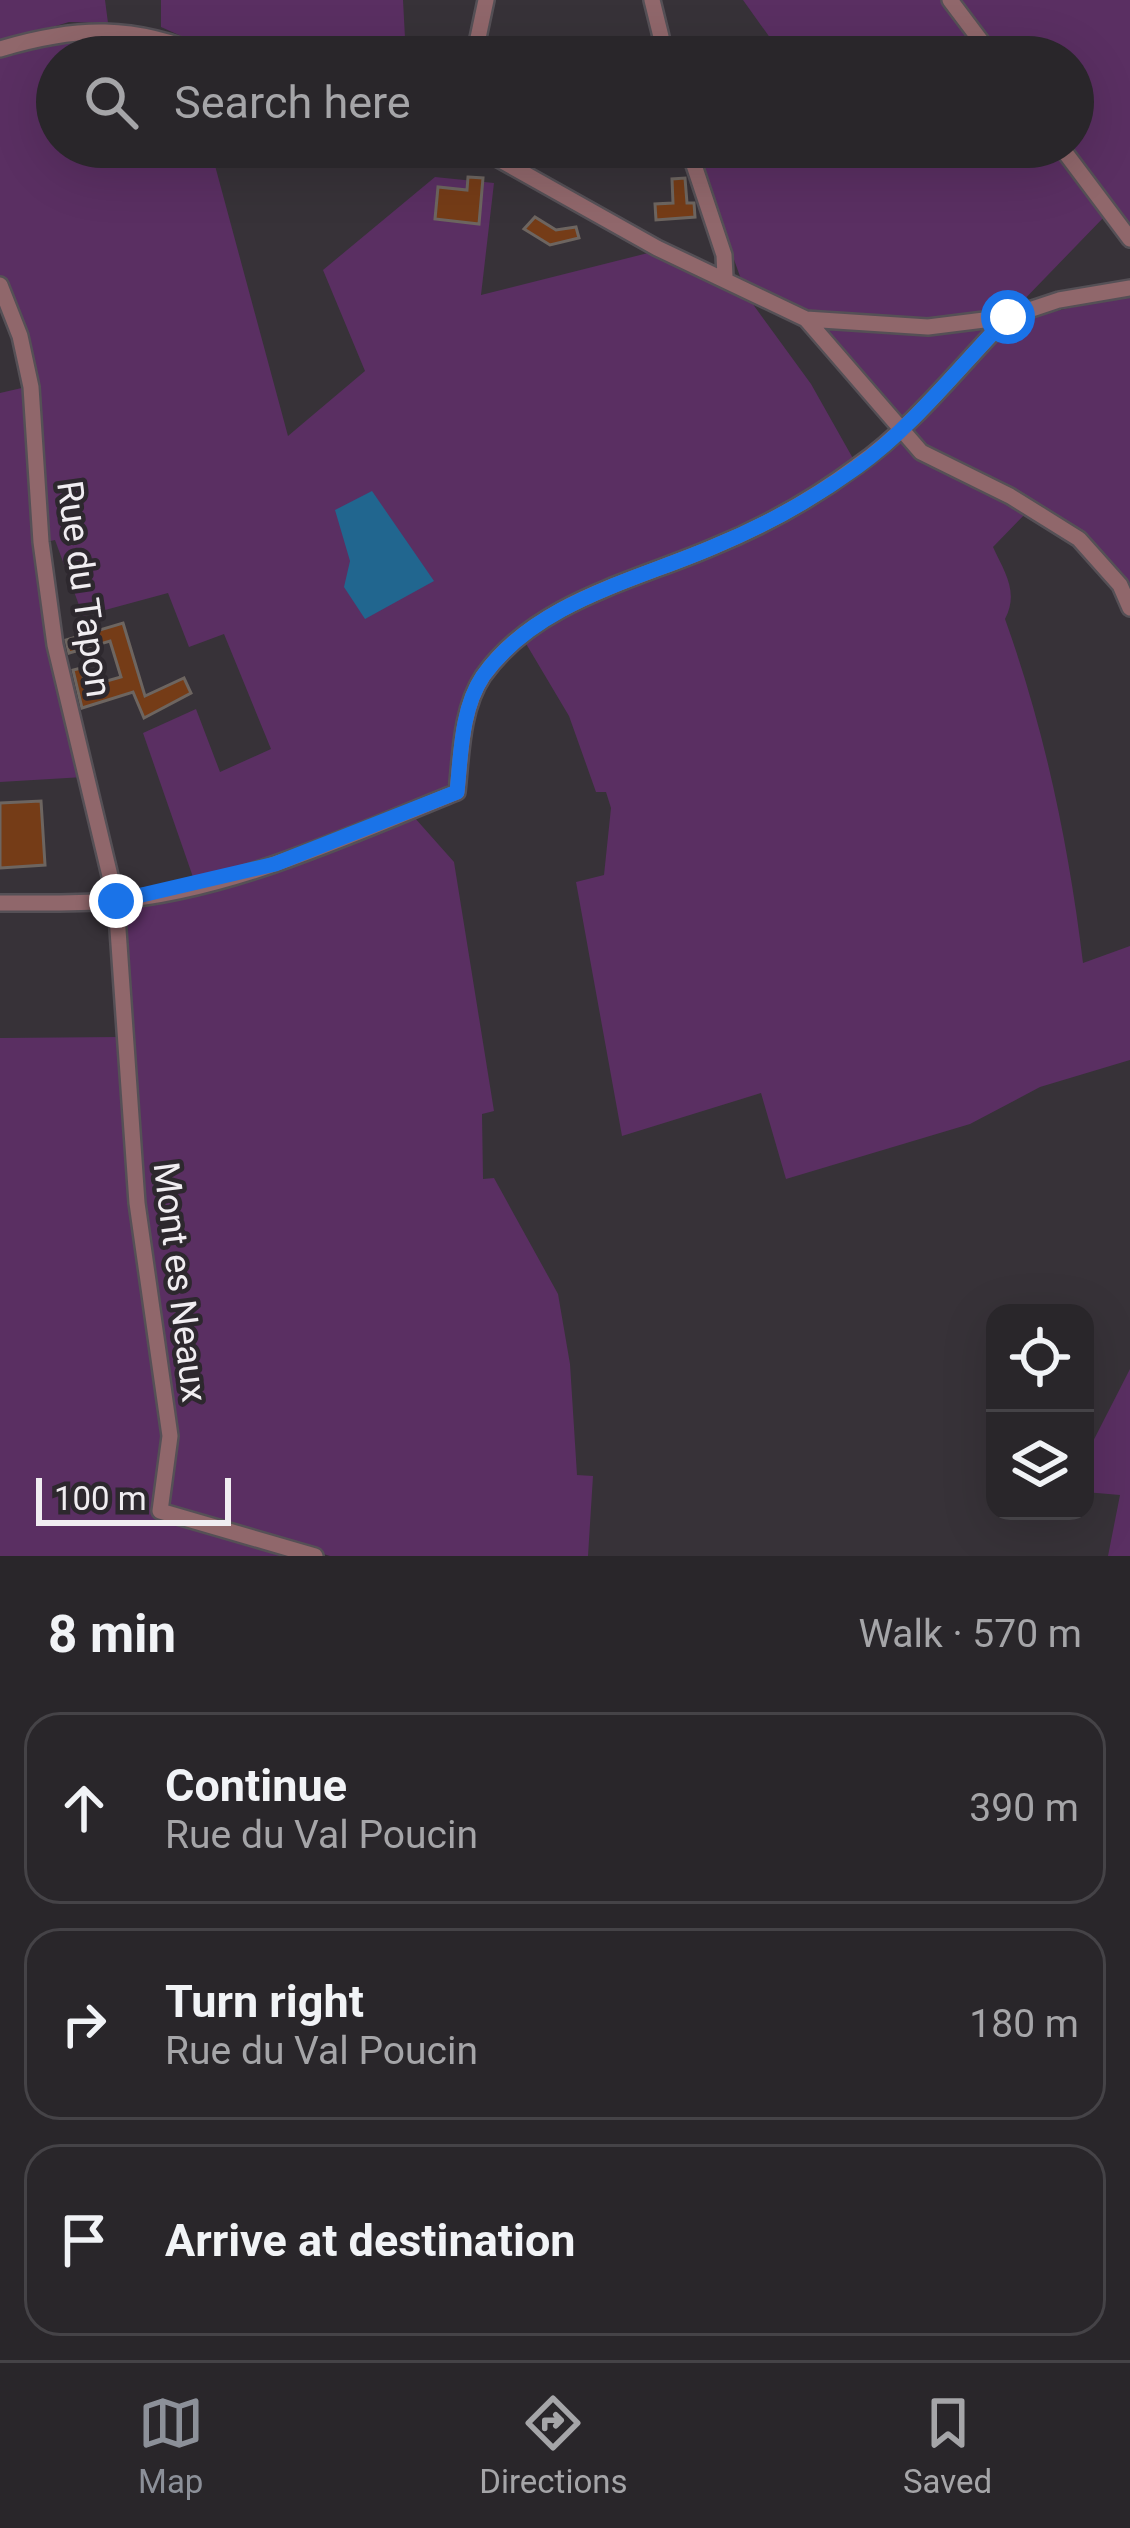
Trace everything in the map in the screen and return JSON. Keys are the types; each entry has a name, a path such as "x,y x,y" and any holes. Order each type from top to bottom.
{"street":[{"path":"478,36 486,0"},
{"path":"652,0 661,36"},
{"path":"950,0 977,36"},
{"path":"42,36 110,28 160,36"},
{"path":"0,49 36,38"},
{"path":"514,168 657,248 806,319 902,328 1008,317 1058,300 1130,288"},
{"path":"695,168 724,255 725,277"},
{"path":"1076,168 1130,239"},
{"name":"Rue du Tapon","path":"0,285 20,336 31,387 41,542 55,645 116,901"},
{"path":"0,903 116,901 275,864 457,792 465,722 481,680 536,626 605,588 767,521 860,465 1008,317"},
{"path":"806,319 922,452 1010,496 1078,539 1120,585 1130,608"},
{"name":"Mont es Neaux","path":"116,901 137,1203 170,1436 160,1511 314,1556"}],"shaded area":[{"path":"0,0 105,0 108,23 69,22 0,43"},
{"path":"161,0 403,0 405,36 181,36 161,27"},
{"path":"743,0 940,0 968,36 769,36"},
{"path":"958,0 1130,0 1130,227 1086,168 1094,168 1094,36 985,36"},
{"path":"36,45 36,168 216,168 288,436 365,371 323,270 435,177 494,183 481,295 652,252 747,296 811,384 855,462 794,501 596,586 552,615 469,689 463,703 457,763 445,788 258,864 194,880 143,733 196,709 220,772 271,749 224,634 189,647 168,593 83,616 55,540 46,542 27,344 0,277 0,54"},
{"path":"701,168 1068,168 1105,216 1016,308 909,324 808,313 742,282"},
{"path":"1130,294 1130,592 1077,532 929,449 905,428 1017,320"},
{"path":"815,324 926,334 993,324 898,423"},
{"path":"26,387 31,466 84,777 0,782 0,393"},
{"path":"899,439 925,460 1028,511 993,547 1011,591 1005,619 1054,789 1083,963 1130,946 1130,1060 1040,1087 970,1124 786,1179 761,1093 622,1136 576,882 604,875 611,808 606,792 596,792 569,716 525,642 605,599 766,533 826,496"},
{"path":"414,817 454,862 494,1111 482,1114 483,1179 494,1178 558,1294 570,1364 577,1475 593,1476 588,1556 330,1556 166,1507 174,1437 138,1164 121,907 292,867"},
{"path":"120,1037 166,1437 152,1516 291,1556 0,1556 0,1038"},
{"path":"1130,1369 1130,1556 1108,1556 1120,1495 1094,1493 1094,1439"}],"water":[{"path":"372,491 434,581 365,619 344,587 350,561 335,510"}],"building":[{"path":"468,177 483,178 479,224 435,219 438,187 467,190"},
{"path":"685,178 687,203 694,203 695,217 656,220 655,204 673,203 672,179"},
{"path":"535,217 556,230 576,227 579,238 550,245 524,229"},
{"path":"123,623 145,696 184,678 191,693 144,718 133,692 82,708 73,670 81,668 86,687 121,677 110,641 69,653 66,640"},
{"path":"41,801 45,865 0,868 0,803"}],"route":[{"path":"116,901 275,864 457,792 465,722 481,680 503,653 536,626 605,588 714,547 860,465 1008,317"}]}
